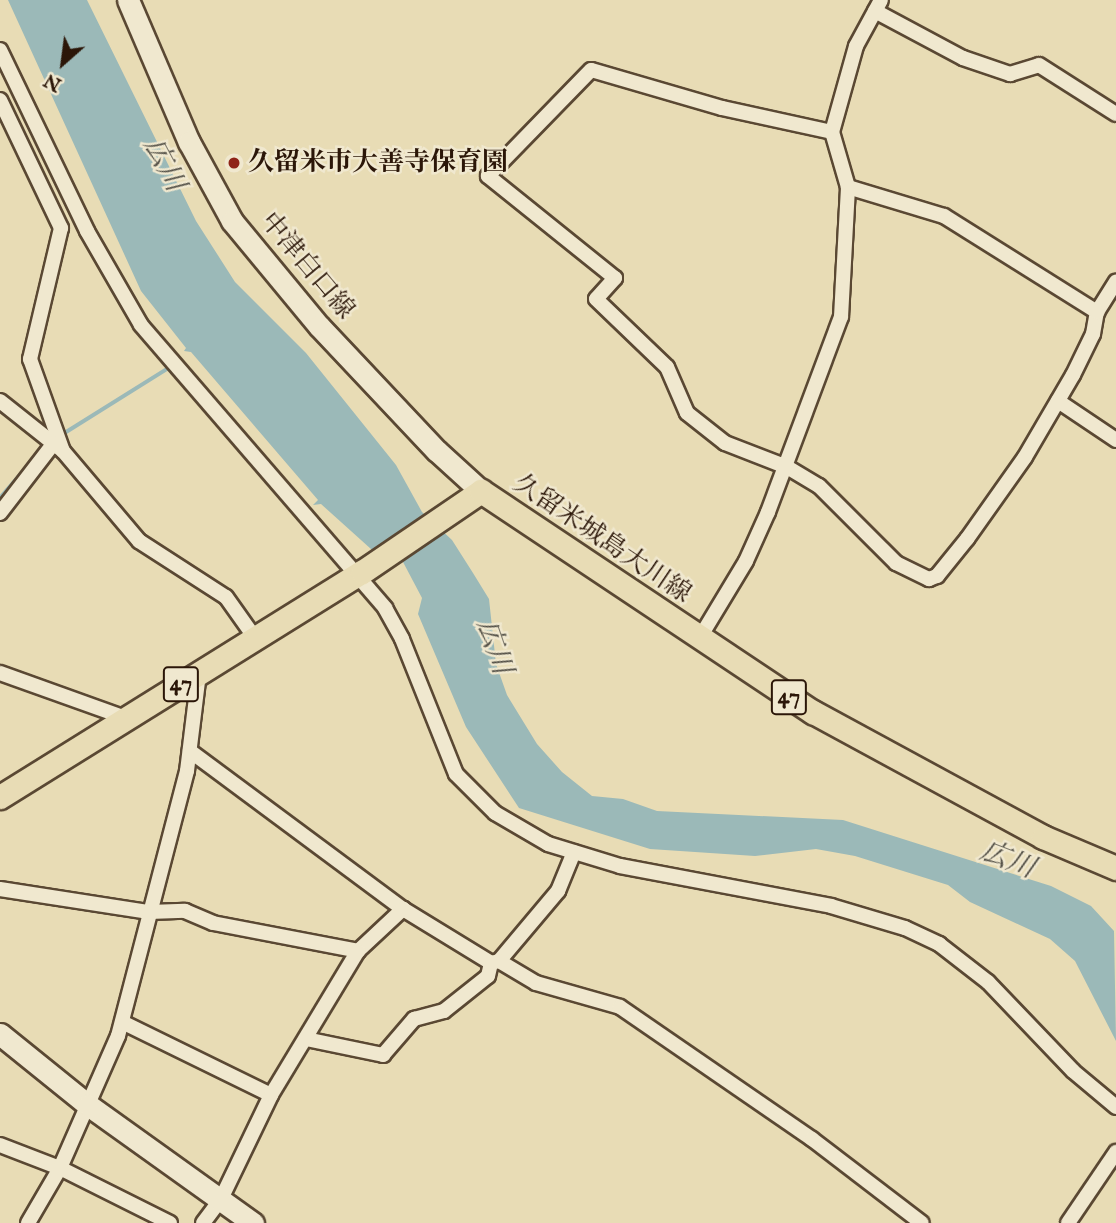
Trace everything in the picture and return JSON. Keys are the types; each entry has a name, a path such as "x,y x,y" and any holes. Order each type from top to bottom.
{"main road":[{"name":"中津白口線","path":"128,0 184,131 232,220 319,326 473,499"},
{"name":"47","path":"0,797 359,574 473,499"},
{"name":"久留米城島大川線","path":"473,499 825,719 1042,837 1116,868"},
{"path":"0,1034 88,1105 253,1223"}],"street":[{"path":"699,639 746,561 787,467 841,317 848,187 832,132 856,46 878,6 963,58 1010,74 1039,65 1116,114"},
{"path":"0,50 87,232 141,325 359,574 385,608 402,639 456,774 495,813 548,844 620,866 831,906 905,928 939,944 988,982 1073,1071 1116,1107"},
{"path":"832,132 733,110 591,70 488,176 615,278 596,299 667,368 687,413 725,443 787,467 819,486 897,563 929,579 937,576 967,539 1025,457 1058,401 1093,334 1097,312 1116,282"},
{"path":"0,100 61,228 30,359 59,447"},
{"path":"848,187 944,216 1097,312"},
{"path":"0,401 59,447 139,541 226,597 254,638"},
{"path":"1058,401 1116,440"},
{"path":"0,513 59,447"},
{"path":"0,673 126,718"},
{"path":"28,1223 60,1168 122,1022 190,751 199,673"},
{"path":"190,751 403,909 536,983 620,1007 812,1139 922,1223"},
{"path":"306,1039 383,1055 414,1019 444,1011 488,976 495,962 558,891 574,852"},
{"path":"0,889 149,912 185,911 213,923 358,951"},
{"path":"203,1223 221,1199 271,1095 358,951 403,909"},
{"path":"122,1022 271,1095"},
{"path":"0,1145 60,1168 170,1223"},
{"path":"1068,1223 1116,1152"}],"water":[{"name":"広川","path":"8,0 87,0 196,221 235,282 306,353 396,465 422,512 452,540 489,599 496,664 507,695 537,744 562,772 592,796 623,799 657,811 843,820 1051,886 1091,906 1114,931 1116,1041 1075,961 1050,939 970,902 948,885 855,856 816,849 755,856 650,849 519,808 466,727 418,614 422,598 403,562 371,549 321,504 313,505 318,500 191,352 184,351 186,348 141,291"}],"waterway":[{"path":"63,434 172,366"},
{"path":"0,498 24,470"}],"place":[{"name":"久留米市大善寺保育園","path":"234,163"}]}
